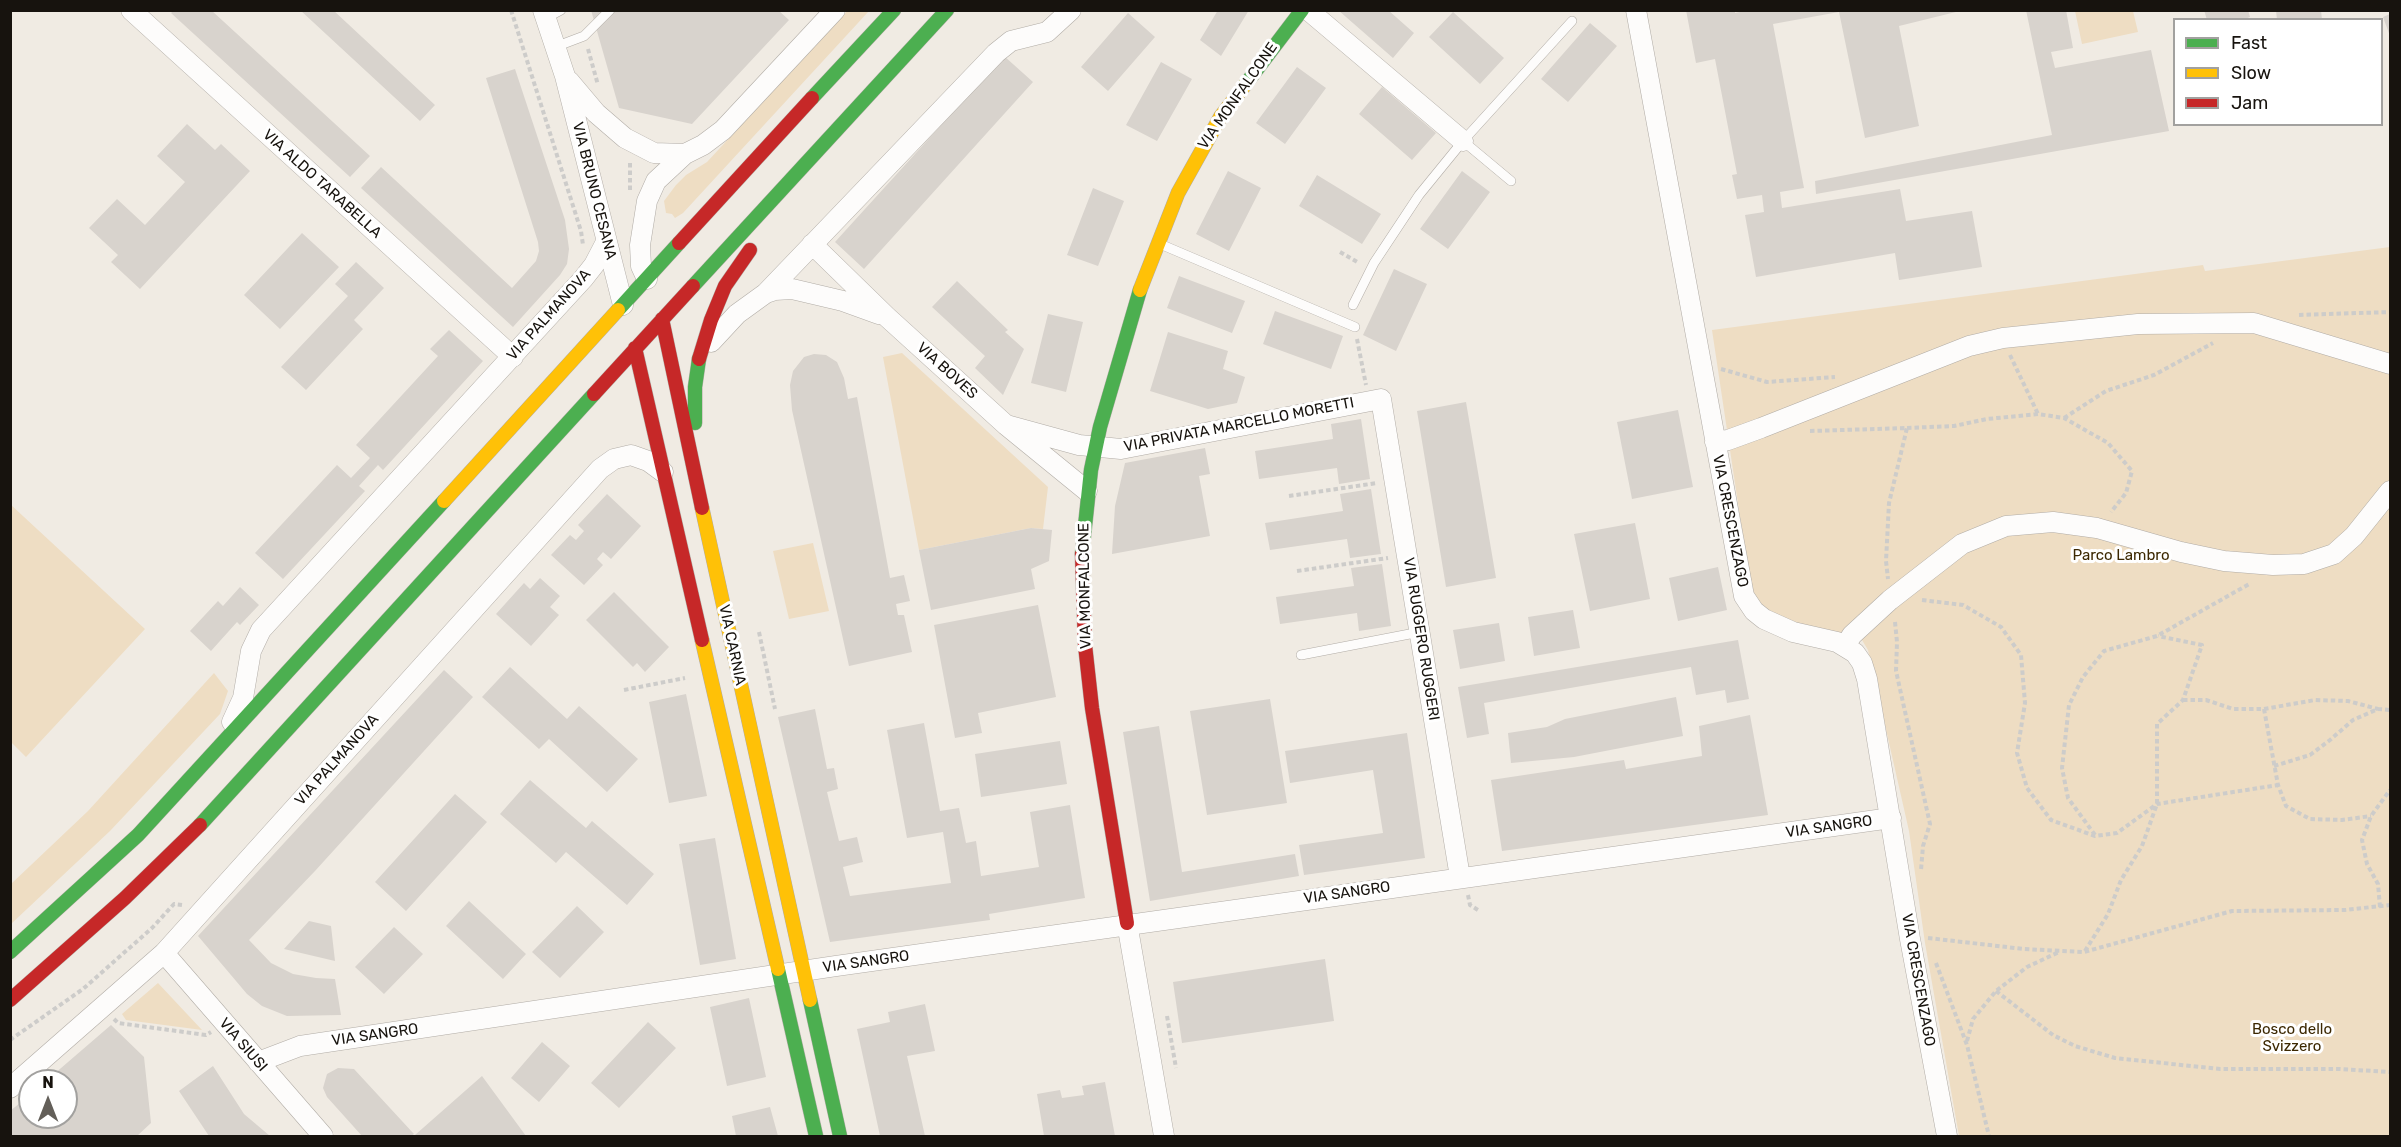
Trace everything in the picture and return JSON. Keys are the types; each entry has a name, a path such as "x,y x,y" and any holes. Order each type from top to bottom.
{"main road":[{"name":"VIA PALMANOVA","path":"10,952 138,835 625,311 654,289 679,243 894,10"},
{"path":"10,1000 142,882 216,810 634,343 662,319 947,10"},
{"name":"VIA MONFALCONE","path":"1127,923 1084,645 1082,557 1087,491 1095,447 1137,302 1157,243 1185,178 1209,135 1232,101 1302,10"},
{"path":"801,189 845,137 857,110"},
{"path":"698,490 694,400 699,359 725,286 756,242"},
{"path":"654,289 662,319"},
{"name":"VIA CARNIA","path":"662,319 840,1137"},
{"name":"VIA CARNIA","path":"634,343 816,1137"}],"street":[{"name":"VIA ALDO TARABELLA","path":"131,10 513,357"},
{"path":"654,289 642,270 640,256 647,201 656,181 685,154 704,145 723,130 835,10"},
{"path":"699,359 724,326 766,293 996,53 1020,38 1047,32 1071,10"},
{"path":"1308,10 1464,141"},
{"name":"VIA CRESCENZAGO","path":"1636,10 1741,581 1748,602 1758,615 1774,625 1793,632 1828,639 1845,646 1858,656 1866,674 1891,818 1919,939 1947,1137"},
{"name":"VIA BRUNO CESANA","path":"550,13 555,47 565,76 625,311"},
{"name":"VIA BRUNO CESANA","path":"565,76 596,113 625,138 654,153 685,154"},
{"name":"VIA PALMANOVA","path":"214,755 242,704 251,651 261,630 513,357 589,271 606,242"},
{"name":"VIA BOVES","path":"812,244 887,317 1006,425 1087,491"},
{"name":"VIA BOVES","path":"766,293 792,289 853,304 887,317"},
{"path":"1715,442 1728,440 1761,428 1969,346 2003,338 2138,324 2254,323 2391,364"},
{"name":"VIA PRIVATA MARCELLO MORETTI","path":"1095,447 1125,448 1378,398 1383,401"},
{"name":"VIA RUGGERO RUGGERI","path":"1383,401 1464,886"},
{"name":"VIA BOVES","path":"1006,425 1095,447"},
{"name":"VIA PALMANOVA","path":"10,1088 164,953 600,469 614,459 631,455 648,461 663,472"},
{"path":"1845,646 1852,635 1890,600 1962,544 1985,533 2027,523 2053,522 2097,528 2181,552 2224,561 2282,565 2304,564 2334,554 2354,536 2391,491"},
{"name":"VIA SANGRO","path":"804,971 1127,923 1464,886 1891,818"},
{"name":"VIA MONFALCONE","path":"1127,923 1164,1137"},
{"name":"VIA SIUSI","path":"164,953 323,1137"},
{"path":"780,976 804,971"},
{"name":"VIA SANGRO","path":"258,1062 300,1046 780,976"}],"lane":[{"path":"555,47 584,36 610,10"},
{"path":"1353,305 1370,270 1419,195 1464,141 1572,21"},
{"path":"1464,141 1511,181"},
{"path":"1157,243 1355,327"},
{"path":"1301,655 1420,632"}],"path":[{"path":"511,10 581,231 583,253"},
{"path":"1340,252 1370,270"},
{"path":"2294,315 2391,312"},
{"path":"1355,327 1366,383"},
{"path":"2003,338 2038,414"},
{"path":"2064,418 2106,391 2154,375 2215,342"},
{"path":"1701,363 1767,382 1843,376"},
{"path":"1808,431 1954,426 1987,419 2038,414 2064,418 2108,444 2133,471 2126,493 2097,528"},
{"path":"1907,428 1889,503 1886,561 1896,631 1896,671 1930,818 1920,865 1921,876"},
{"path":"1289,496 1377,483"},
{"path":"1298,571 1388,558"},
{"path":"2095,836 2068,798 2061,768 2069,705 2083,677 2104,651 2157,636 2282,565"},
{"path":"1890,600 1932,600 1963,605 2001,627 2021,655 2025,703 2017,753 2027,788 2051,820 2095,836 2117,833 2157,804 2278,785"},
{"path":"759,632 775,709"},
{"path":"2084,952 2108,914 2121,880 2142,846 2157,804 2157,724 2183,700 2202,645 2157,636"},
{"path":"624,690 686,678"},
{"path":"2183,700 2206,700 2233,709 2264,709 2315,700 2348,701 2391,710"},
{"path":"2264,709 2278,785 2286,806 2310,819 2342,820 2371,816"},
{"path":"2274,766 2310,755 2331,741 2353,720 2378,709"},
{"path":"2380,907 2378,884 2367,864 2362,840 2371,816 2391,790"},
{"path":"1464,886 1470,905 1478,910"},
{"path":"10,1040 83,989 153,928 174,904 205,907"},
{"path":"1919,939 2084,952 2189,921 2232,911 2345,910 2391,905"},
{"path":"1919,939 1927,929"},
{"path":"1919,939 1931,944"},
{"path":"1967,1045 1973,1019 1996,991 2027,966 2061,951"},
{"path":"1935,957 1967,1045 1989,1137"},
{"path":"1996,991 2053,1035 2084,1049 2115,1058 2220,1069 2339,1069 2391,1072"},
{"path":"103,1008 118,1023 206,1035 225,1023"},
{"path":"1167,1016 1176,1068"}],"green space":[{"path":"847,11 869,11 683,213 675,218 672,214 666,213 664,201 676,185 686,175 707,162"},
{"path":"2075,11 2133,11 2138,32 2082,44"},
{"name":"Parco Lambro","path":"2390,247 2390,1136 1959,1136 1925,943 1909,831 1868,650 1862,640 1852,635 1811,635 1760,607 1751,590 1712,330 2203,265 2205,271"},
{"path":"902,353 1048,487 1043,529 1031,528 919,550 883,357"},
{"path":"10,504 145,629 26,757 11,742"},
{"path":"813,543 829,611 789,619 773,551"},
{"path":"214,673 228,691 220,714 110,831 11,924 11,884 88,811"},
{"path":"158,983 202,1030 126,1020 122,1014"}],"building":[{"path":"174,10 211,10 370,156 350,177 171,13"},
{"path":"300,10 333,10 435,105 420,121"},
{"path":"591,10 778,10 789,20 692,124 619,108"},
{"path":"1218,10 1249,10 1221,56 1200,40"},
{"path":"1338,10 1388,10 1414,33 1393,58"},
{"path":"1686,10 1735,10 1735,13 1749,10 1964,10 1899,26 1919,126 1865,138 1839,12 1773,24 1804,188 1780,192 1782,208 1900,189 1906,221 1972,211 1982,267 1899,280 1895,253 1756,277 1745,215 1764,212 1762,195 1737,199 1732,175 1737,174 1715,59 1696,63"},
{"path":"2026,10 2066,10 2073,48 2051,52 2055,68 2151,50 2169,131 1816,194 1815,181 2052,135"},
{"path":"2204,10 2248,10 2250,17 2248,18 2206,18"},
{"path":"2276,10 2321,10 2322,18 2277,18"},
{"path":"1453,12 1504,58 1480,84 1429,37"},
{"path":"1128,13 1155,37 1108,91 1081,67"},
{"path":"2390,14 2390,36 2383,17"},
{"path":"1590,23 1617,46 1568,102 1541,79"},
{"path":"1004,56 1033,82 864,269 835,242"},
{"path":"1161,62 1192,79 1157,141 1126,125"},
{"path":"1297,67 1326,88 1285,144 1256,123"},
{"path":"515,69 565,220 569,249 567,264 560,275 513,327 361,188 381,167 512,288 536,261 539,251 538,242 486,78"},
{"path":"1382,87 1436,133 1412,160 1359,114"},
{"path":"187,124 215,150 221,144 250,171 140,289 111,262 118,255 89,228 117,199 145,225 185,182 157,156"},
{"path":"1228,171 1261,188 1229,251 1196,234"},
{"path":"1462,171 1490,192 1448,249 1420,229"},
{"path":"1317,175 1381,214 1362,244 1299,206"},
{"path":"1093,188 1124,201 1098,266 1067,255"},
{"path":"302,233 339,267 280,329 244,295"},
{"path":"356,262 384,288 354,320 363,329 306,390 281,367 348,296 335,284"},
{"path":"1394,269 1427,284 1396,351 1363,335"},
{"path":"1179,276 1245,301 1232,333 1167,308"},
{"path":"957,281 1008,330 1005,332 1024,349 1003,395 975,368 985,356 932,307"},
{"path":"1275,311 1343,336 1331,369 1263,344"},
{"path":"1048,314 1083,322 1066,392 1031,383"},
{"path":"449,330 483,361 383,470 378,465 359,486 365,491 283,579 255,553 337,465 351,478 370,458 356,445 438,356 430,349"},
{"path":"1168,332 1228,351 1223,369 1245,377 1237,403 1208,409 1150,391"},
{"path":"814,354 826,355 837,362 844,378 848,399 857,397 890,578 904,575 910,601 896,604 898,615 904,615 912,652 849,666 792,410 790,385 793,371 804,357"},
{"path":"1466,402 1496,578 1446,587 1417,411"},
{"path":"1678,410 1693,487 1632,499 1617,422"},
{"path":"1361,419 1370,479 1339,484 1337,468 1259,479 1255,451 1333,439 1331,424"},
{"path":"1205,448 1210,474 1199,476 1210,536 1112,554 1115,506 1125,463"},
{"path":"1371,489 1381,554 1350,558 1347,539 1270,550 1265,523 1343,511 1340,494"},
{"path":"607,494 641,526 611,559 603,552 597,559 603,565 584,585 551,555 570,535 576,540 584,531 578,525"},
{"path":"1635,523 1650,599 1590,611 1574,534"},
{"path":"1031,528 1052,530 1049,561 1031,569 1035,589 931,610 919,550"},
{"path":"1382,564 1391,626 1359,631 1357,613 1280,624 1276,597 1354,586 1351,568"},
{"path":"1718,567 1727,610 1678,621 1669,578"},
{"path":"540,578 560,596 550,607 559,615 531,646 496,614 524,583 530,589"},
{"path":"240,587 259,605 240,625 237,622 211,651 190,631 218,601 223,606"},
{"path":"614,592 669,647 645,672 637,663 633,667 586,620"},
{"path":"1038,605 1056,697 978,713 982,733 955,738 934,625"},
{"path":"1573,610 1580,648 1534,656 1528,617"},
{"path":"1499,623 1505,661 1460,669 1453,630"},
{"path":"1738,640 1749,699 1727,703 1725,690 1696,695 1691,667 1484,703 1489,734 1467,738 1458,687"},
{"path":"510,667 567,719 579,706 638,759 607,792 549,739 539,749 482,697"},
{"path":"444,670 473,697 249,940 271,963 293,974 335,979 341,1015 287,1016 262,1006 247,994 198,936"},
{"path":"686,694 707,796 669,803 649,702"},
{"path":"1676,697 1683,736 1574,757 1511,763 1508,733 1547,727 1565,719"},
{"path":"1270,699 1287,803 1207,815 1190,711"},
{"path":"815,709 827,769 834,768 838,789 827,792 839,841 857,837 863,862 843,867 850,896 951,883 943,832 907,838 887,730 924,723 940,811 959,808 966,843 976,841 981,876 1039,867 1030,812 1070,805 1085,898 989,914 990,920 830,942 778,717"},
{"path":"1750,715 1768,815 1502,851 1491,780 1624,760 1626,769 1702,756 1699,726"},
{"path":"1159,726 1182,872 1295,854 1299,876 1150,901 1123,732"},
{"path":"1407,733 1425,858 1304,875 1299,845 1383,833 1373,770 1290,783 1285,751"},
{"path":"1060,741 1067,784 981,797 975,754"},
{"path":"530,780 586,828 592,821 654,874 627,905 566,852 556,863 500,814"},
{"path":"455,794 487,822 406,911 375,882"},
{"path":"715,838 736,959 700,965 679,844"},
{"path":"469,901 526,954 503,979 446,926"},
{"path":"577,906 604,932 560,978 532,952"},
{"path":"309,921 331,926 335,961 284,949"},
{"path":"394,927 423,954 384,994 355,967"},
{"path":"1325,959 1334,1021 1182,1043 1173,982"},
{"path":"749,998 766,1077 727,1086 710,1007"},
{"path":"925,1004 935,1051 907,1056 925,1136 880,1136 857,1029 890,1022 888,1012"},
{"path":"648,1022 676,1048 619,1108 591,1083"},
{"path":"111,1025 144,1057 151,1123 137,1136 10,1136 10,1111 18,1105 18,1129 78,1129 78,1069 60,1069"},
{"path":"542,1042 570,1066 539,1102 511,1078"},
{"path":"213,1066 244,1114 270,1136 209,1136 179,1091"},
{"path":"338,1068 354,1069 414,1134 411,1136 362,1136 327,1097 323,1088 327,1074"},
{"path":"482,1076 526,1136 415,1135"},
{"path":"1105,1082 1115,1136 1044,1136 1037,1094 1060,1090 1062,1098 1084,1095 1082,1086"},
{"path":"770,1107 778,1136 736,1136 732,1116"}],"traffic: fast":[{"path":"812,98 894,10"},
{"path":"693,286 947,10"},
{"path":"1245,85 1302,10"},
{"path":"618,310 679,243"},
{"path":"1082,554 1091,470 1100,427 1140,290"},
{"path":"695,423 695,387 699,359"},
{"path":"200,825 594,394"},
{"path":"10,952 138,835 444,501"},
{"path":"778,969 816,1136"},
{"path":"810,1000 840,1136"}],"traffic: slow":[{"path":"1140,290 1178,193 1221,116 1245,85"},
{"path":"444,501 618,310"},
{"path":"702,508 810,1000"},
{"path":"702,640 778,969"}],"traffic: jam":[{"path":"679,243 812,98"},
{"path":"699,359 725,286 750,250"},
{"path":"594,394 693,286"},
{"path":"662,319 702,508"},
{"path":"635,348 702,640"},
{"path":"1082,554 1085,645 1092,708 1127,923"},
{"path":"10,1000 125,898 200,825"}],"park label":[{"name":"Bosco dello Svizzero","path":"2292,1038"}]}
